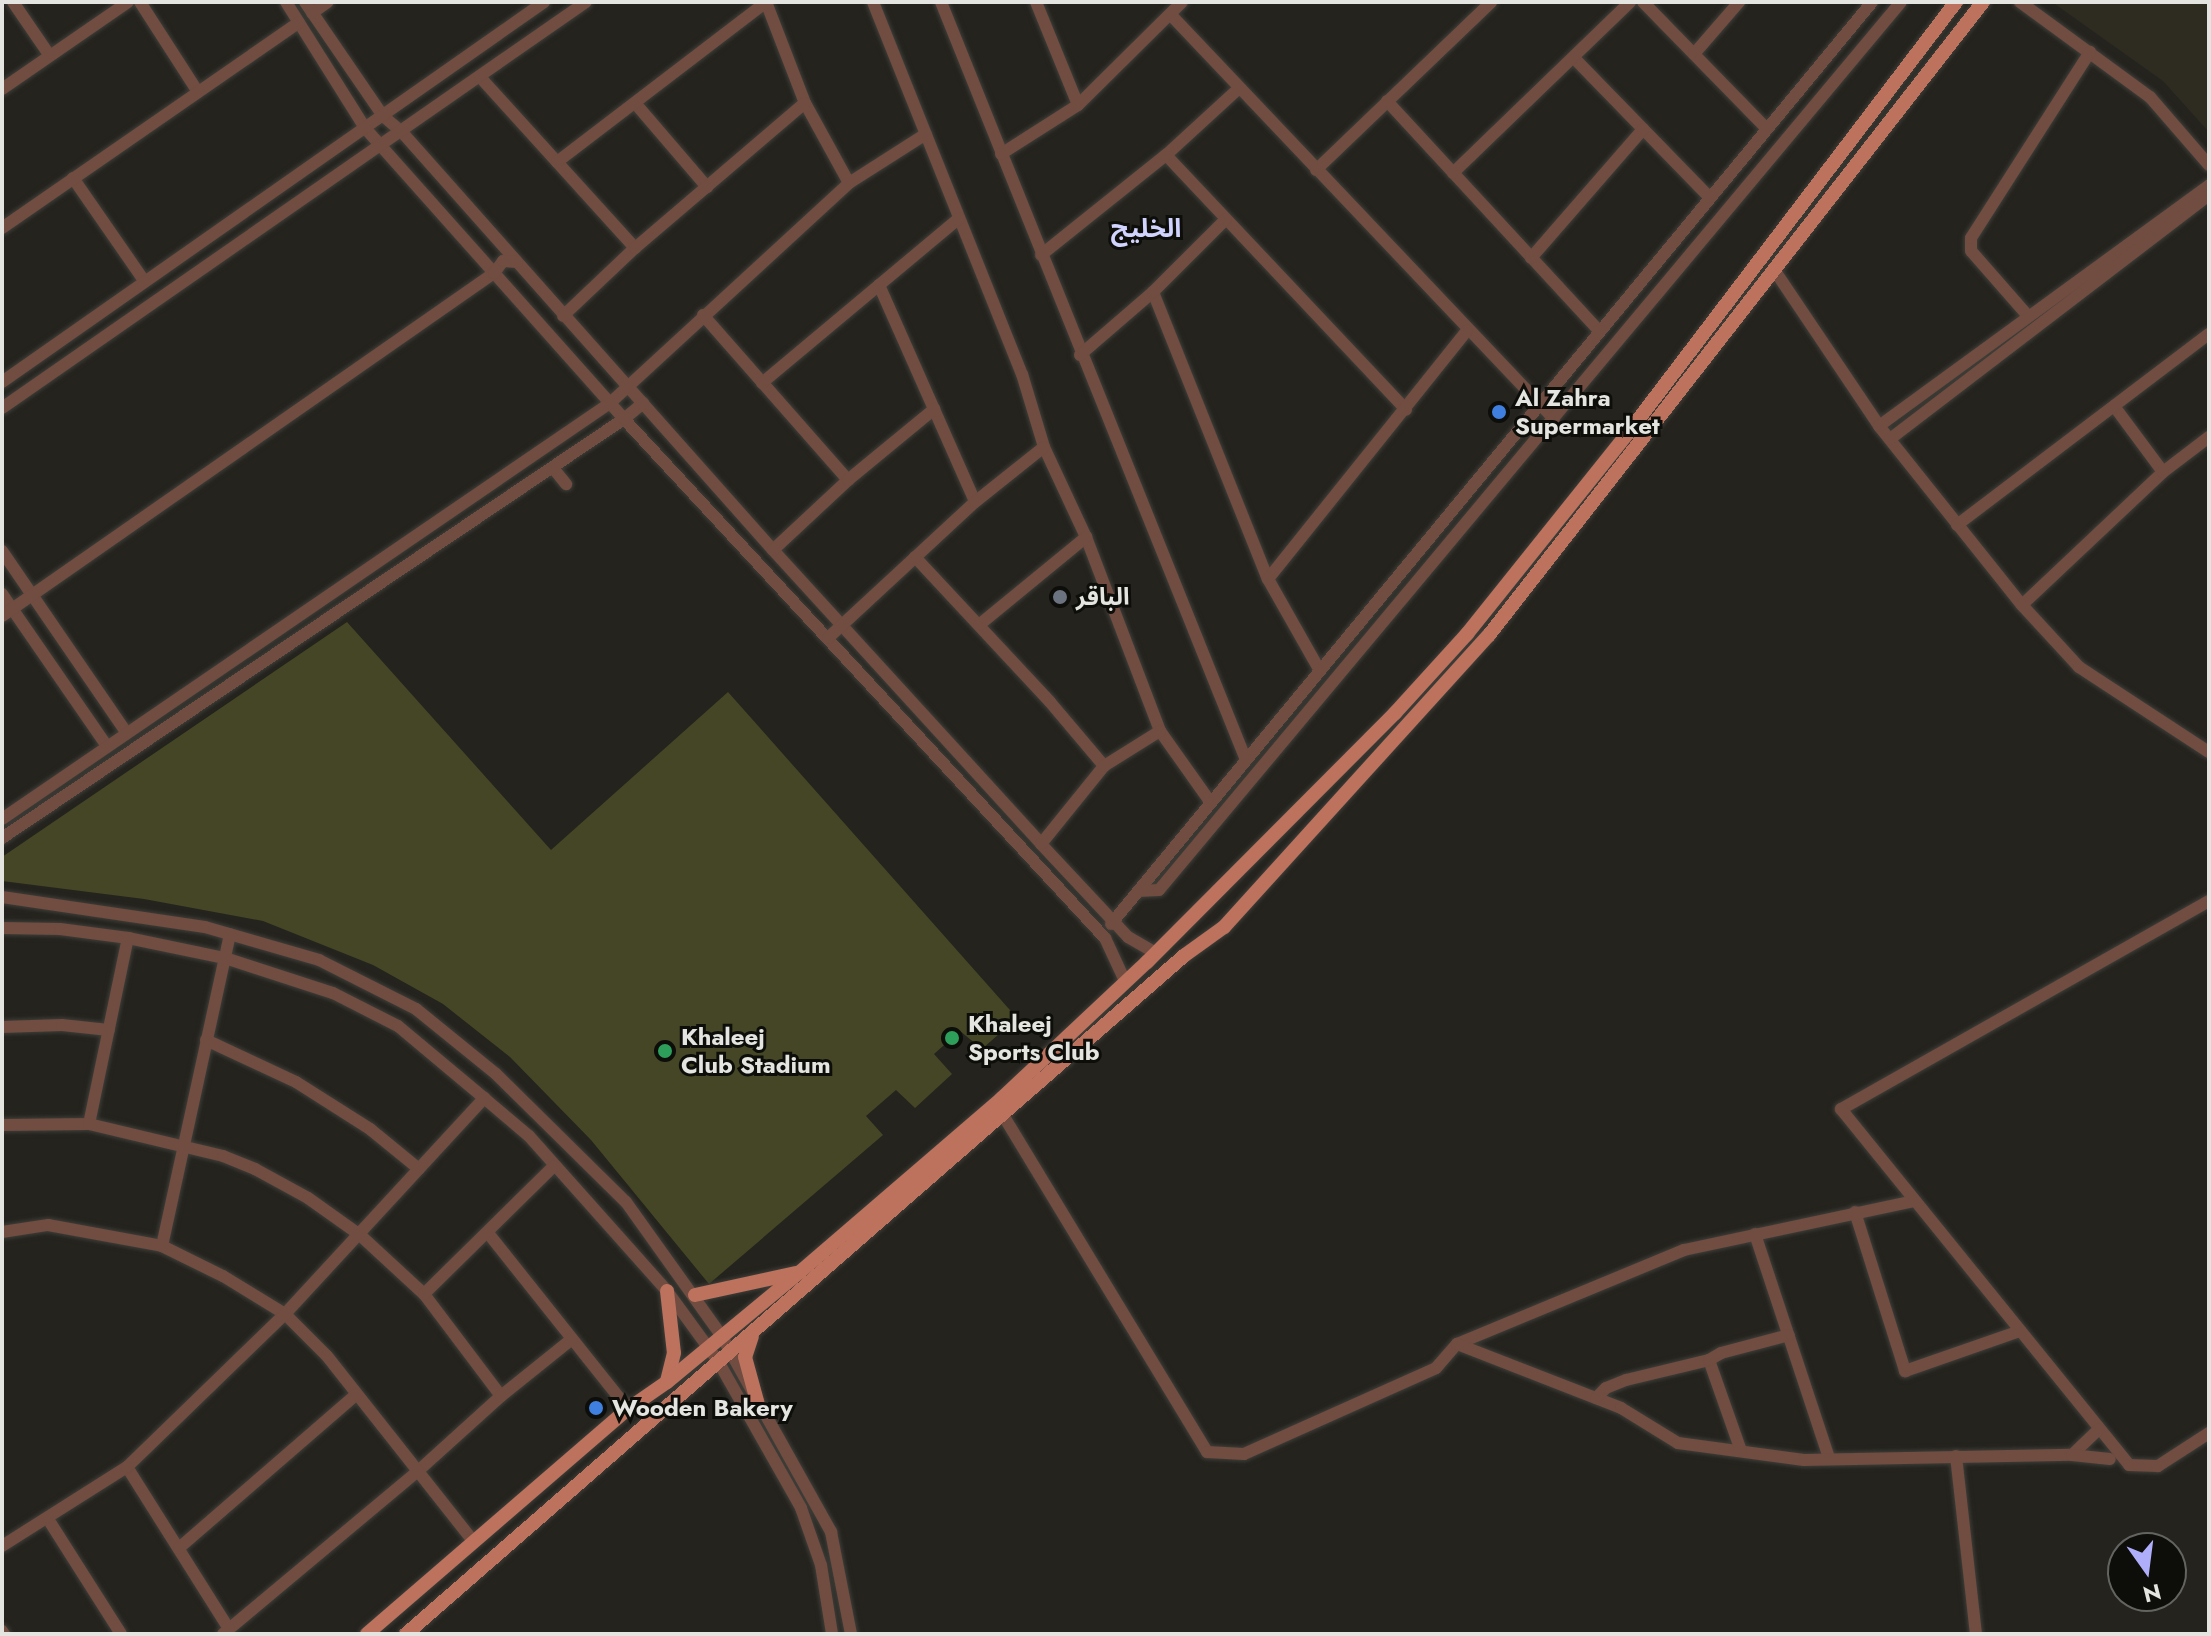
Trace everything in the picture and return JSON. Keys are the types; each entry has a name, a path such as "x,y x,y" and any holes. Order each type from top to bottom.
{"main road":[{"path":"367,1634 628,1409 667,1382 800,1272 1002,1098 1156,953 1395,713 1467,634 1648,407 1956,2"},
{"path":"406,1634 1185,955 1224,927 1489,635 1983,2"},
{"path":"695,1295 800,1272"},
{"path":"667,1291 674,1353 667,1382"},
{"path":"754,1331 745,1357 757,1401"}],"street":[{"path":"13,2 50,56"},
{"path":"2,89 128,2"},
{"path":"140,2 198,92"},
{"path":"286,2 365,128 380,146 624,419 1105,938 1125,981"},
{"path":"328,2 309,7 383,116 401,131 773,550 844,624 1041,844 1128,937 1156,953"},
{"path":"2,382 544,2"},
{"path":"2,408 586,2"},
{"path":"557,162 766,2 805,103 849,183"},
{"path":"873,2 1022,374 1044,447 1086,537 1160,731 1211,803"},
{"path":"941,2 1080,355 1246,760"},
{"path":"1036,2 1078,105"},
{"path":"1001,154 1078,105 1182,2"},
{"path":"1316,170 1491,2"},
{"path":"1453,173 1630,2"},
{"path":"1643,2 1767,129"},
{"path":"1694,54 1739,2"},
{"path":"1105,938 1114,919 1872,2"},
{"path":"1138,891 1159,890 1901,2"},
{"path":"2020,2 2150,97 2209,165"},
{"path":"1170,14 1467,331 1554,419"},
{"path":"2,228 299,22"},
{"path":"2028,316 1971,251 1971,238 2090,52"},
{"path":"1574,58 1710,198"},
{"path":"480,77 635,248"},
{"path":"1041,255 1166,155 1239,88"},
{"path":"1387,101 1600,332"},
{"path":"635,103 707,187"},
{"path":"563,316 635,248 805,103"},
{"path":"1531,258 1643,129"},
{"path":"2,819 610,403 849,183 926,134"},
{"path":"1166,155 1406,410"},
{"path":"73,178 145,282"},
{"path":"1879,426 2209,185"},
{"path":"1890,439 2209,195"},
{"path":"762,383 959,218"},
{"path":"1080,355 1153,292 1226,219"},
{"path":"7,612 494,273 503,261 517,262"},
{"path":"1775,271 1879,426 2022,605 2079,667 2209,752"},
{"path":"879,285 975,502"},
{"path":"1153,292 1268,579 1319,669"},
{"path":"703,315 848,480"},
{"path":"1268,579 1467,331"},
{"path":"1957,525 2209,334"},
{"path":"2,838 553,468 643,403"},
{"path":"2114,406 2163,472"},
{"path":"773,550 848,480 934,409"},
{"path":"2022,605 2163,472 2209,437"},
{"path":"828,638 975,502 1044,447"},
{"path":"553,468 566,484"},
{"path":"979,625 1086,537"},
{"path":"2,551 126,732"},
{"path":"915,557 1104,766"},
{"path":"2,594 7,612 106,745"},
{"path":"1041,844 1104,766 1160,731"},
{"path":"2,897 205,927 319,960 416,1009 496,1074 626,1202 721,1335 723,1357 801,1508 821,1565 832,1634"},
{"path":"2209,901 1841,1109 2129,1465 2158,1466 2209,1433"},
{"path":"2,928 60,929 128,938 225,958 333,993 398,1026 529,1136 667,1291 705,1348 723,1357 757,1401 783,1441 831,1532 851,1634"},
{"path":"162,1246 230,934"},
{"path":"89,1124 128,938"},
{"path":"2,1027 62,1025 109,1030"},
{"path":"206,1040 296,1082 370,1129 419,1169"},
{"path":"2,1546 127,1467 285,1314 484,1098"},
{"path":"1003,1115 1207,1452 1244,1454 1436,1368 1457,1344 1684,1250 1915,1201"},
{"path":"2,1125 89,1124 255,1169 308,1198 360,1235 424,1294 501,1396"},
{"path":"424,1294 554,1166"},
{"path":"1855,1212 1905,1371 2020,1331"},
{"path":"5,1227 48,1225 162,1246 223,1276 285,1314 327,1356 474,1542"},
{"path":"488,1233 628,1409"},
{"path":"1755,1234 1829,1458"},
{"path":"1596,1398 1606,1388 1626,1380 1709,1360 1721,1353 1789,1335"},
{"path":"127,1467 179,1548 226,1631 572,1339"},
{"path":"1457,1344 1621,1408 1678,1443 1804,1460 2072,1455 2110,1459"},
{"path":"1709,1360 1741,1451"},
{"path":"179,1548 357,1394"},
{"path":"2072,1455 2099,1429"},
{"path":"1956,1456 1976,1634"},
{"path":"48,1519 121,1634"}],"shaded area":[{"path":"2052,2 2209,2 2209,132 2163,81"}],"green space":[{"path":"347,622 551,850 728,692 1017,1018 982,1049 960,1031 934,1054 952,1074 915,1108 896,1090 866,1116 883,1135 709,1284 591,1140 510,1057 443,1004 373,965 263,921 144,899 2,881 2,857"}],"place":[{"name":"Al Zahra Supermarket","path":"1499,412"},
{"name":"الباقر","path":"1060,597"},
{"name":"Khaleej Sports Club","path":"952,1038"},
{"name":"Khaleej Club Stadium","path":"665,1051"},
{"name":"Wooden Bakery","path":"596,1408"}],"district":[{"name":"الخليج","path":"1146,229"}]}
